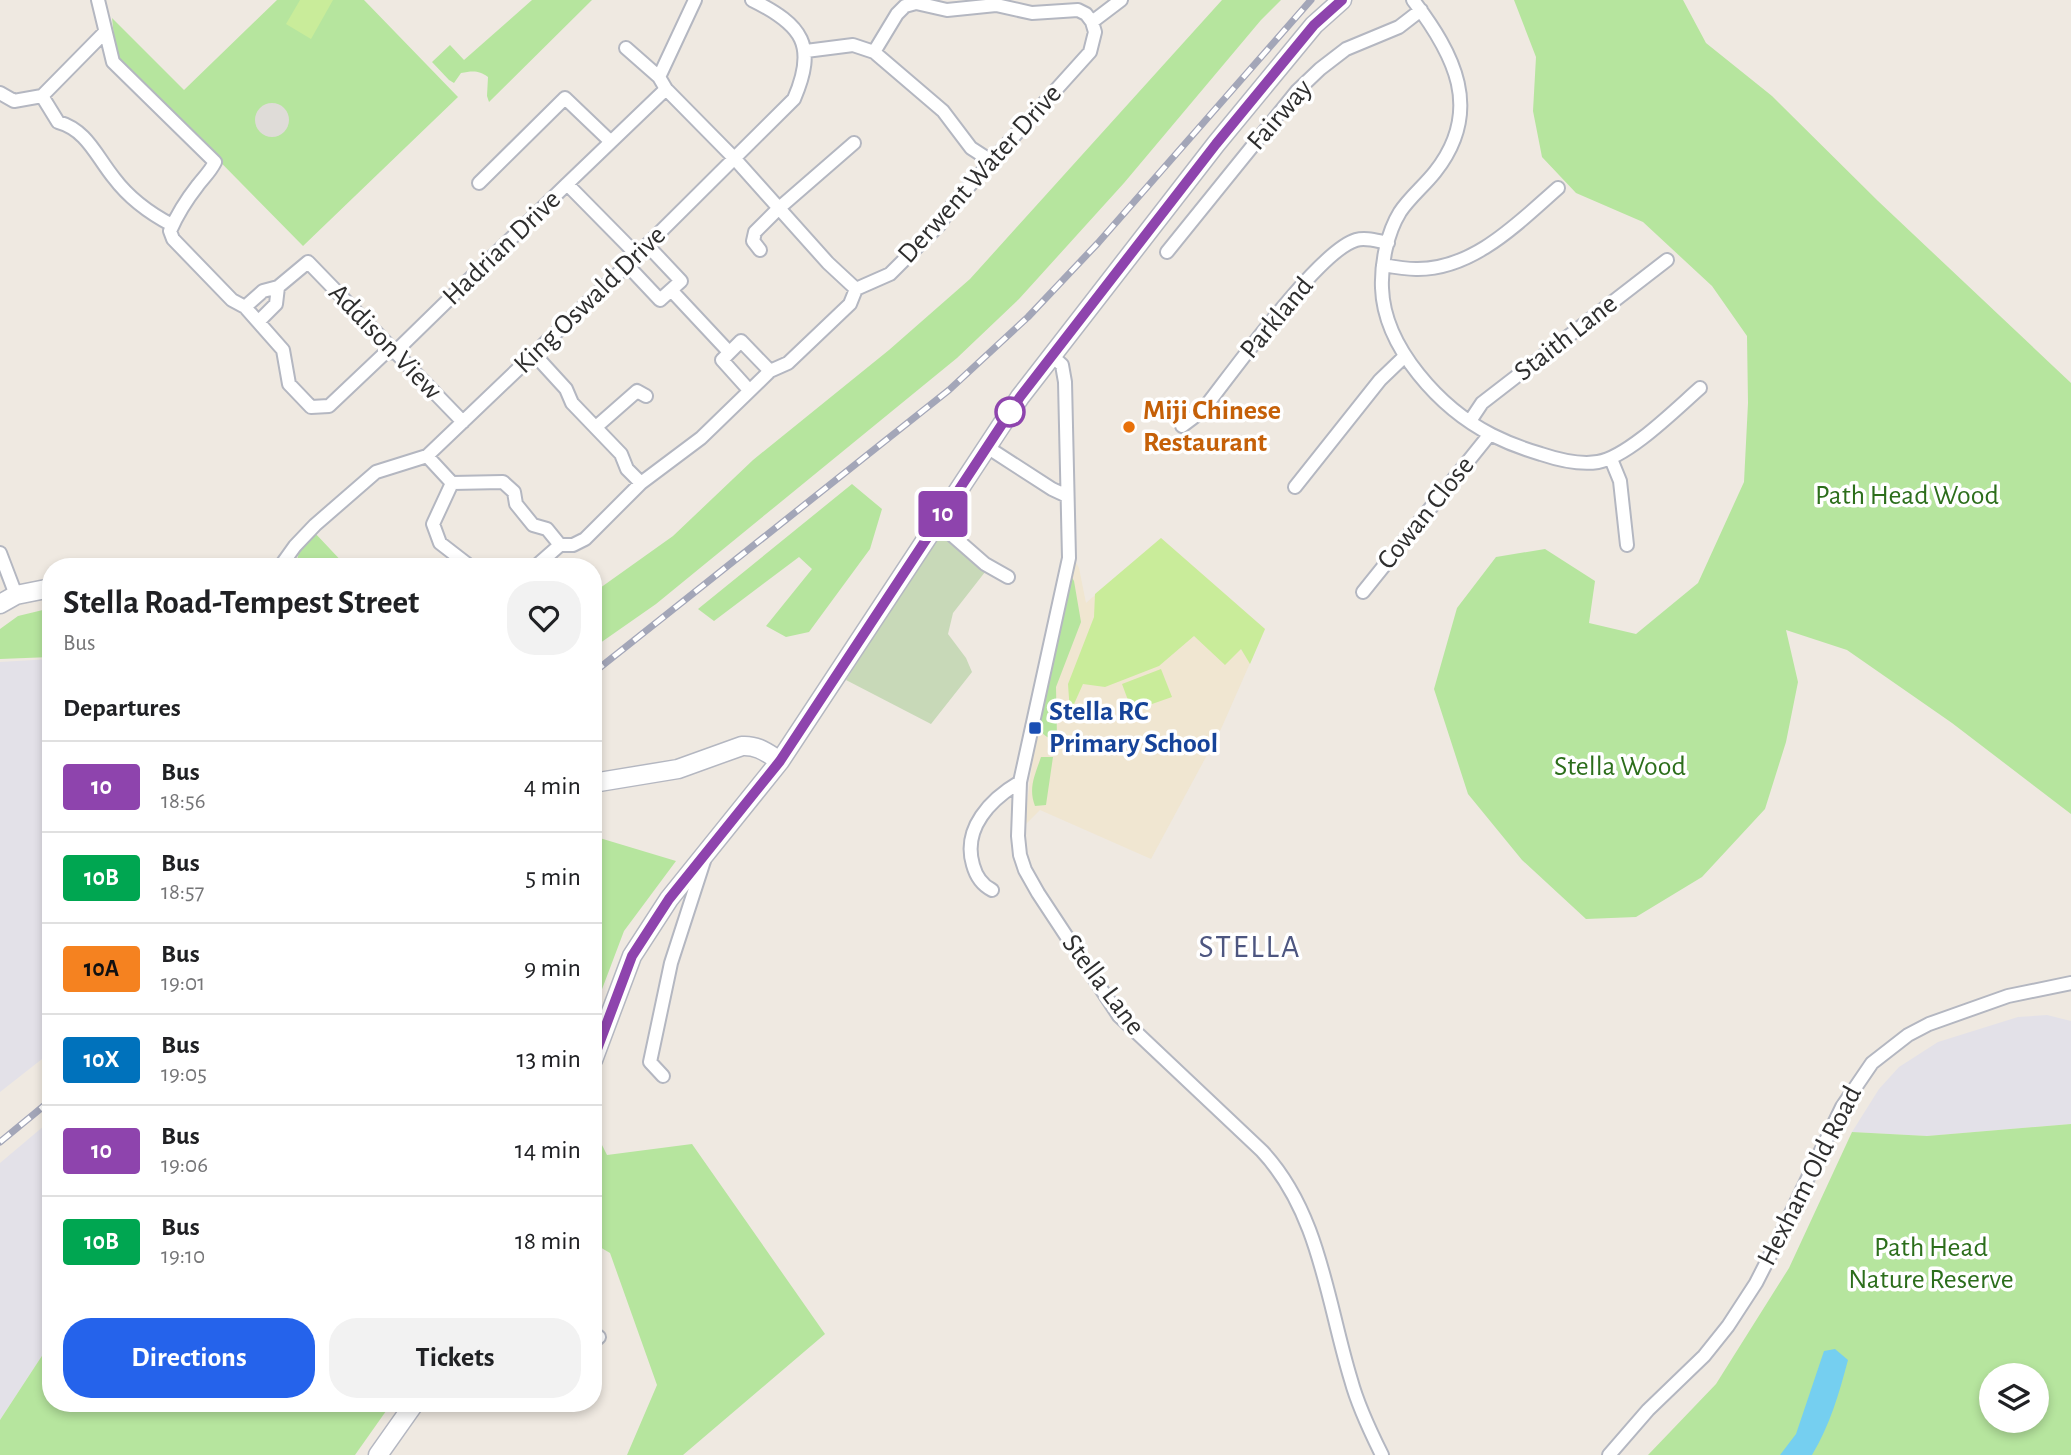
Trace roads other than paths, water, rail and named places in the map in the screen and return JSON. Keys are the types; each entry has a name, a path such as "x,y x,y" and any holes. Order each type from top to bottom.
{"main road":[{"path":"602,1036 632,956 669,899 780,761 1020,397 1233,124 1314,25 1342,0"},
{"path":"0,604 16,595 42,590"},
{"path":"602,782 678,769 742,746 752,745 780,761"},
{"path":"378,1455 408,1412"}],"street":[{"path":"42,96 58,122 85,136 115,180 152,215 173,225 199,183 210,173 215,162 113,62 98,0"},
{"path":"567,184 663,83 695,0"},
{"path":"752,0 772,9 794,27 806,51 853,45 874,52 943,111 971,148 991,161"},
{"path":"874,52 897,14 905,6 916,3 947,10 965,10 982,5 996,5 1032,13 1078,10 1086,14 1092,22 1121,0"},
{"path":"1417,5 1440,37 1458,76 1459,104 1457,129 1446,156 1400,212 1383,265 1382,289 1385,306 1391,327 1405,356 1444,402 1490,434 1520,447 1578,463 1611,459 1626,450 1700,388"},
{"name":"Fairway","path":"1167,252 1304,83 1346,49 1399,27 1417,5"},
{"name":"Derwent Water Drive","path":"856,289 890,274 940,224 953,204 1090,52 1095,32 1092,22"},
{"path":"0,93 14,101 42,96 105,32"},
{"path":"545,558 559,545 573,545 585,539 641,484 701,438 769,371 788,363 849,304 856,289 828,263 663,83 626,48"},
{"name":"King Oswald Drive","path":"287,558 315,525 376,472 428,456 627,265 794,99 806,65 806,51"},
{"path":"480,183 565,98 610,141"},
{"path":"760,250 753,241 755,232 853,143"},
{"name":"Hadrian Drive","path":"173,225 170,231 173,239 232,300 245,306 283,350 289,384 311,407 329,406 385,353 396,352 567,184 637,255"},
{"path":"1383,265 1415,270 1450,264 1497,240 1558,188"},
{"name":"Parkland","path":"1182,426 1202,411 1295,294 1339,250 1353,240 1365,238 1388,243"},
{"path":"627,265 660,300 681,281 647,245"},
{"name":"Staith Lane","path":"1470,421 1482,403 1667,261"},
{"name":"Addison View","path":"278,287 308,262 463,422"},
{"path":"245,306 263,291 278,287 276,304 258,321"},
{"path":"671,290 729,352"},
{"path":"750,390 722,360 729,352 741,341 769,371"},
{"path":"534,355 566,389 572,403 621,454 627,469 641,484"},
{"name":"Stella Lane","path":"1051,355 1062,365 1064,372 1069,558 1020,782 1018,836 1025,870 1106,999 1130,1028 1262,1151 1277,1166 1289,1185 1313,1241 1357,1400 1382,1455"},
{"path":"1295,486 1380,380 1405,356"},
{"path":"596,427 637,391 646,396"},
{"name":"Cowan Close","path":"1363,592 1490,434"},
{"path":"987,447 1067,496"},
{"path":"428,456 452,483 503,482 514,492 516,504 533,524 547,529 559,545"},
{"path":"1611,459 1620,481 1627,545"},
{"path":"452,483 433,524 440,543 459,558"},
{"path":"937,522 985,564 1008,577"},
{"path":"0,553 16,595"},
{"path":"992,890 984,885 975,872 972,840 983,813 1000,796 1020,782"},
{"path":"663,1076 650,1062 671,963 706,853"},
{"name":"Hexham Old Road","path":"1609,1455 1648,1410 1704,1356 1728,1326 1756,1283 1782,1234 1842,1107 1872,1063 1908,1035 1930,1024 2017,993 2071,983"}],"water":[{"path":"1835,1349 1848,1360 1833,1409 1818,1444 1812,1455 1780,1455 1796,1434 1824,1351"}],"railway":[{"path":"602,666 949,390 1028,317 1098,243 1311,0"},
{"path":"0,1142 42,1107"}],"place":[{"name":"Miji Chinese Restaurant","path":"1129,427"},
{"name":"Stella RC Primary School","path":"1035,728"}],"district":[{"name":"STELLA","path":"1250,947"}],"park label":[{"name":"Path Head Wood","path":"1907,496"},
{"name":"Stella Wood","path":"1620,767"},
{"name":"Path Head Nature Reserve","path":"1931,1264"}]}
